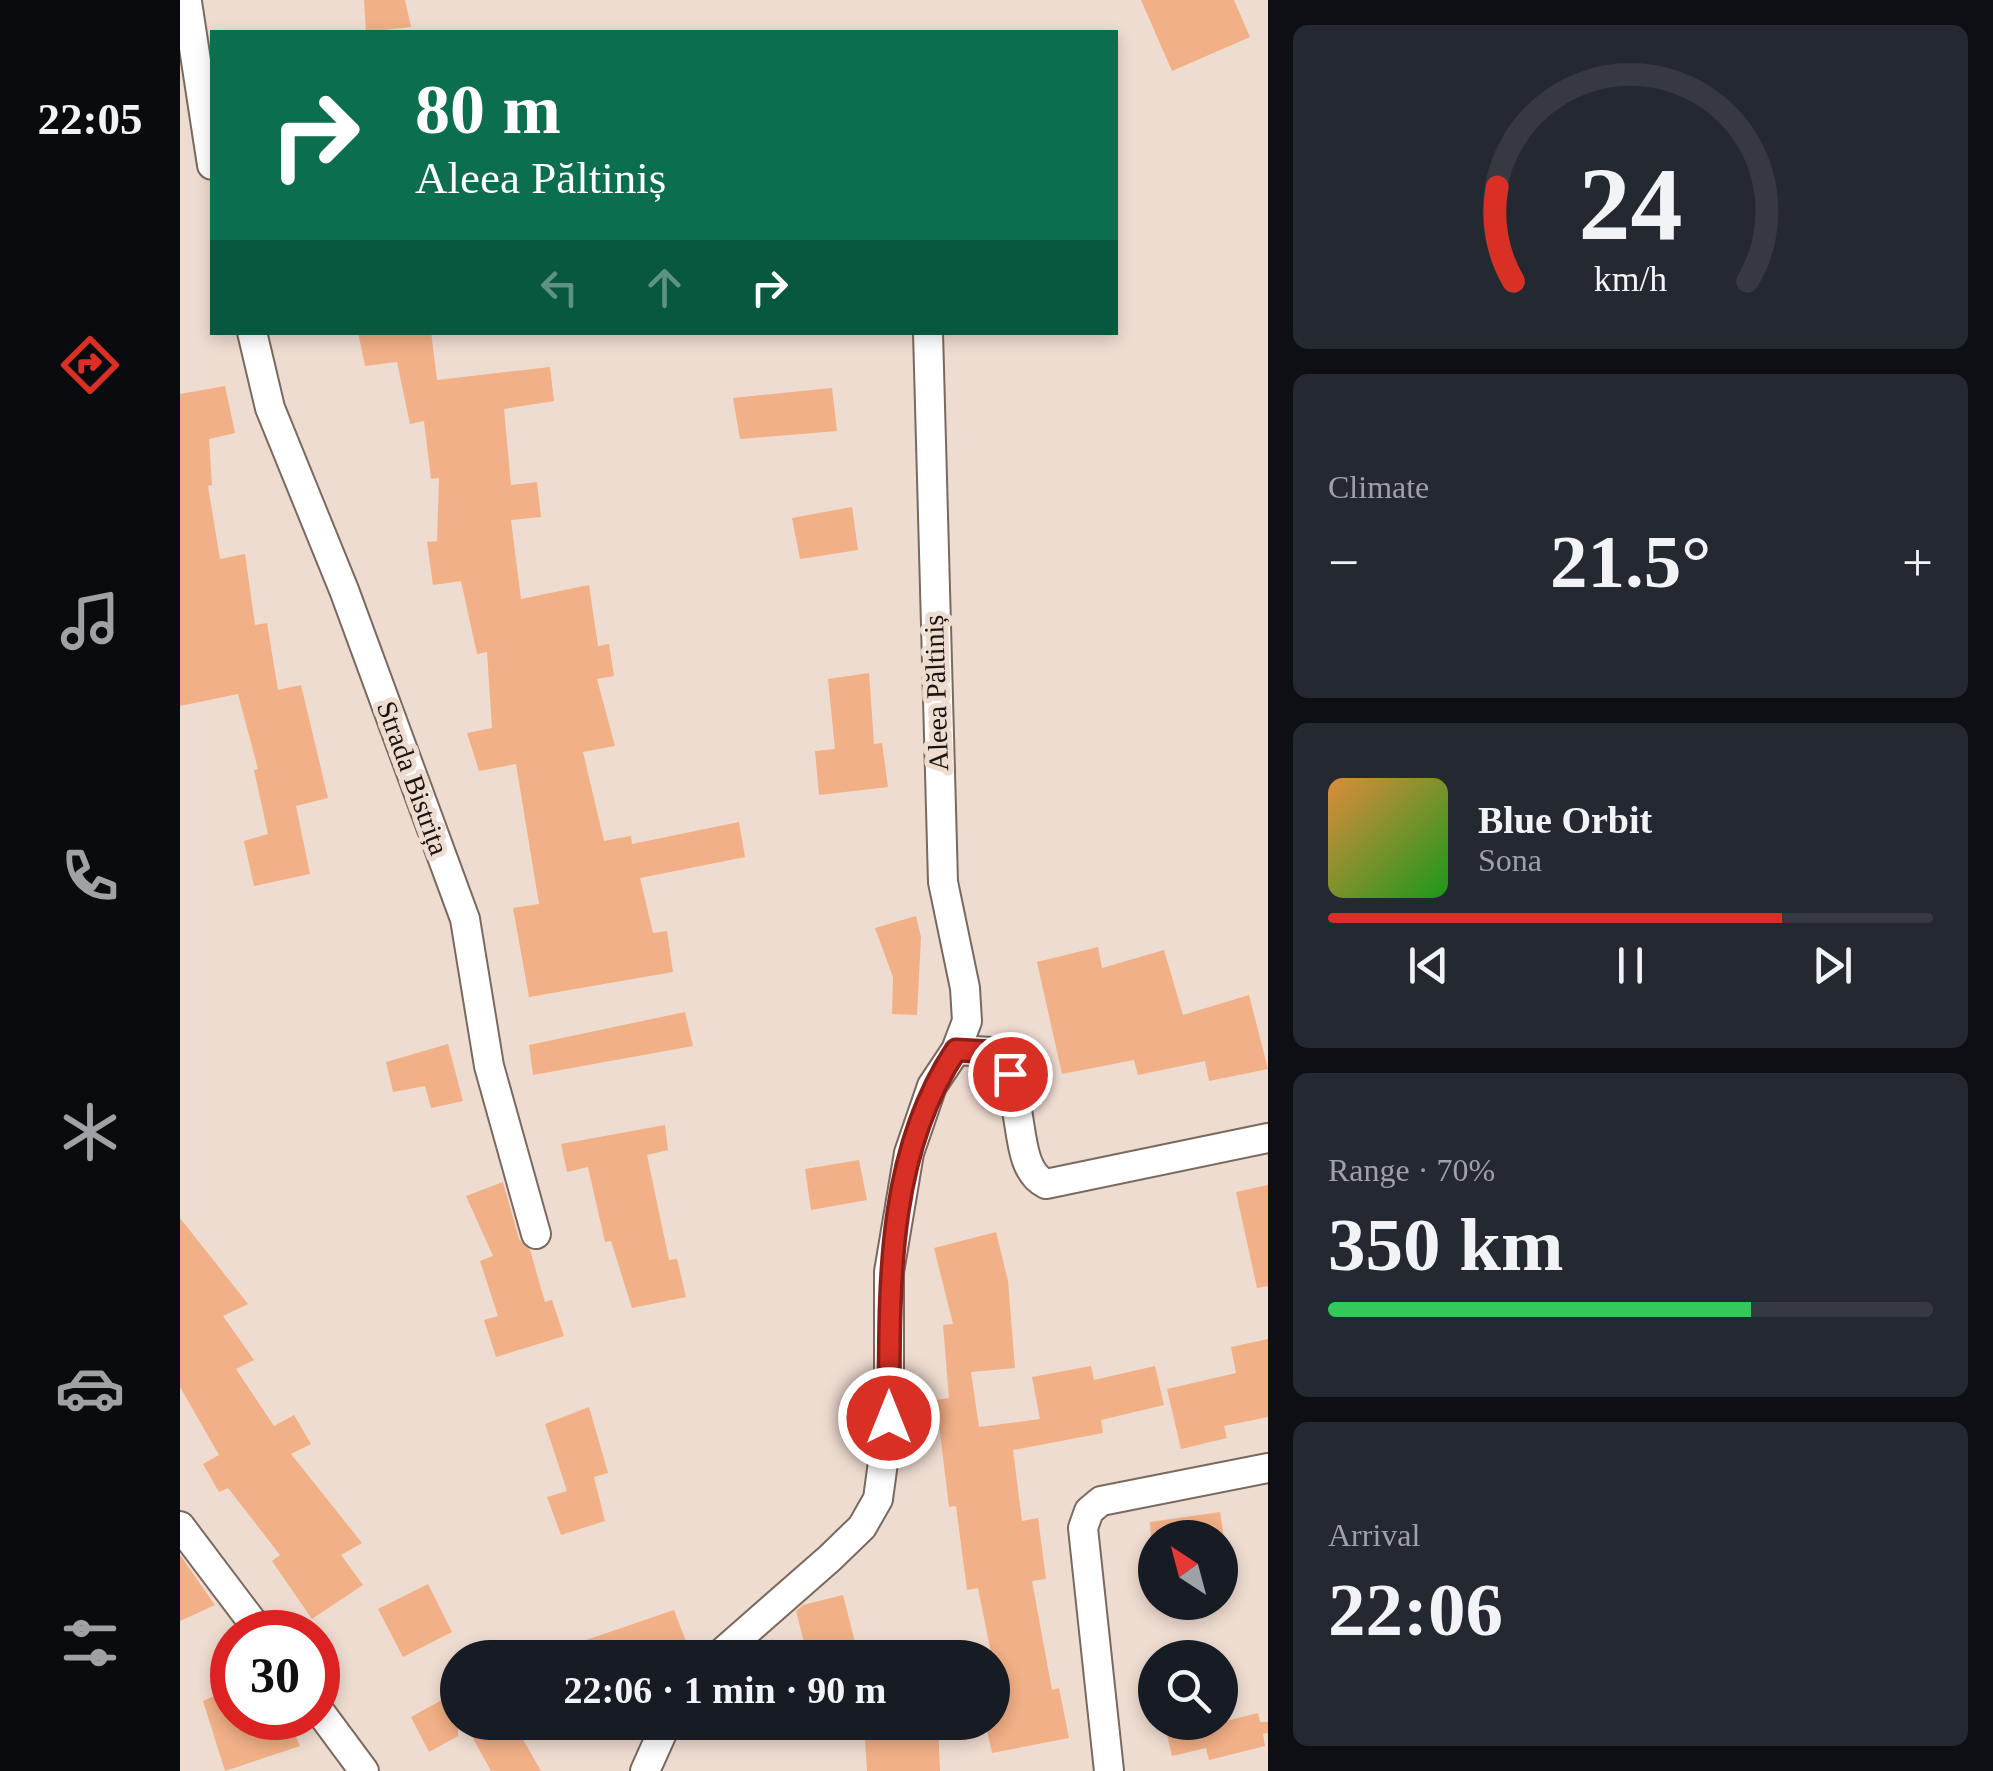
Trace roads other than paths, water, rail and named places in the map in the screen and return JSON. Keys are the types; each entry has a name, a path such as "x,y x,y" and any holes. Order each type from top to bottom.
{"street":[{"path":"180,4 188,2 210,151"},
{"name":"Strada Bistrița","path":"253,335 270,408 351,609 465,919 489,1066 536,1234"},
{"name":"Aleea Păltiniș","path":"737,1640 830,1558 862,1526 878,1499 889,1418 890,1272 908,1153 932,1086 956,1050 967,1021 965,988 943,882 928,335"},
{"path":"956,1050 992,1052 1002,1062 1018,1099 1028,1168 1046,1184 1268,1138"},
{"path":"1109,1771 1084,1528 1089,1512 1101,1502 1268,1468"},
{"path":"180,1526 243,1610"},
{"path":"340,1739 364,1771"},
{"path":"645,1771 659,1740"}]}
